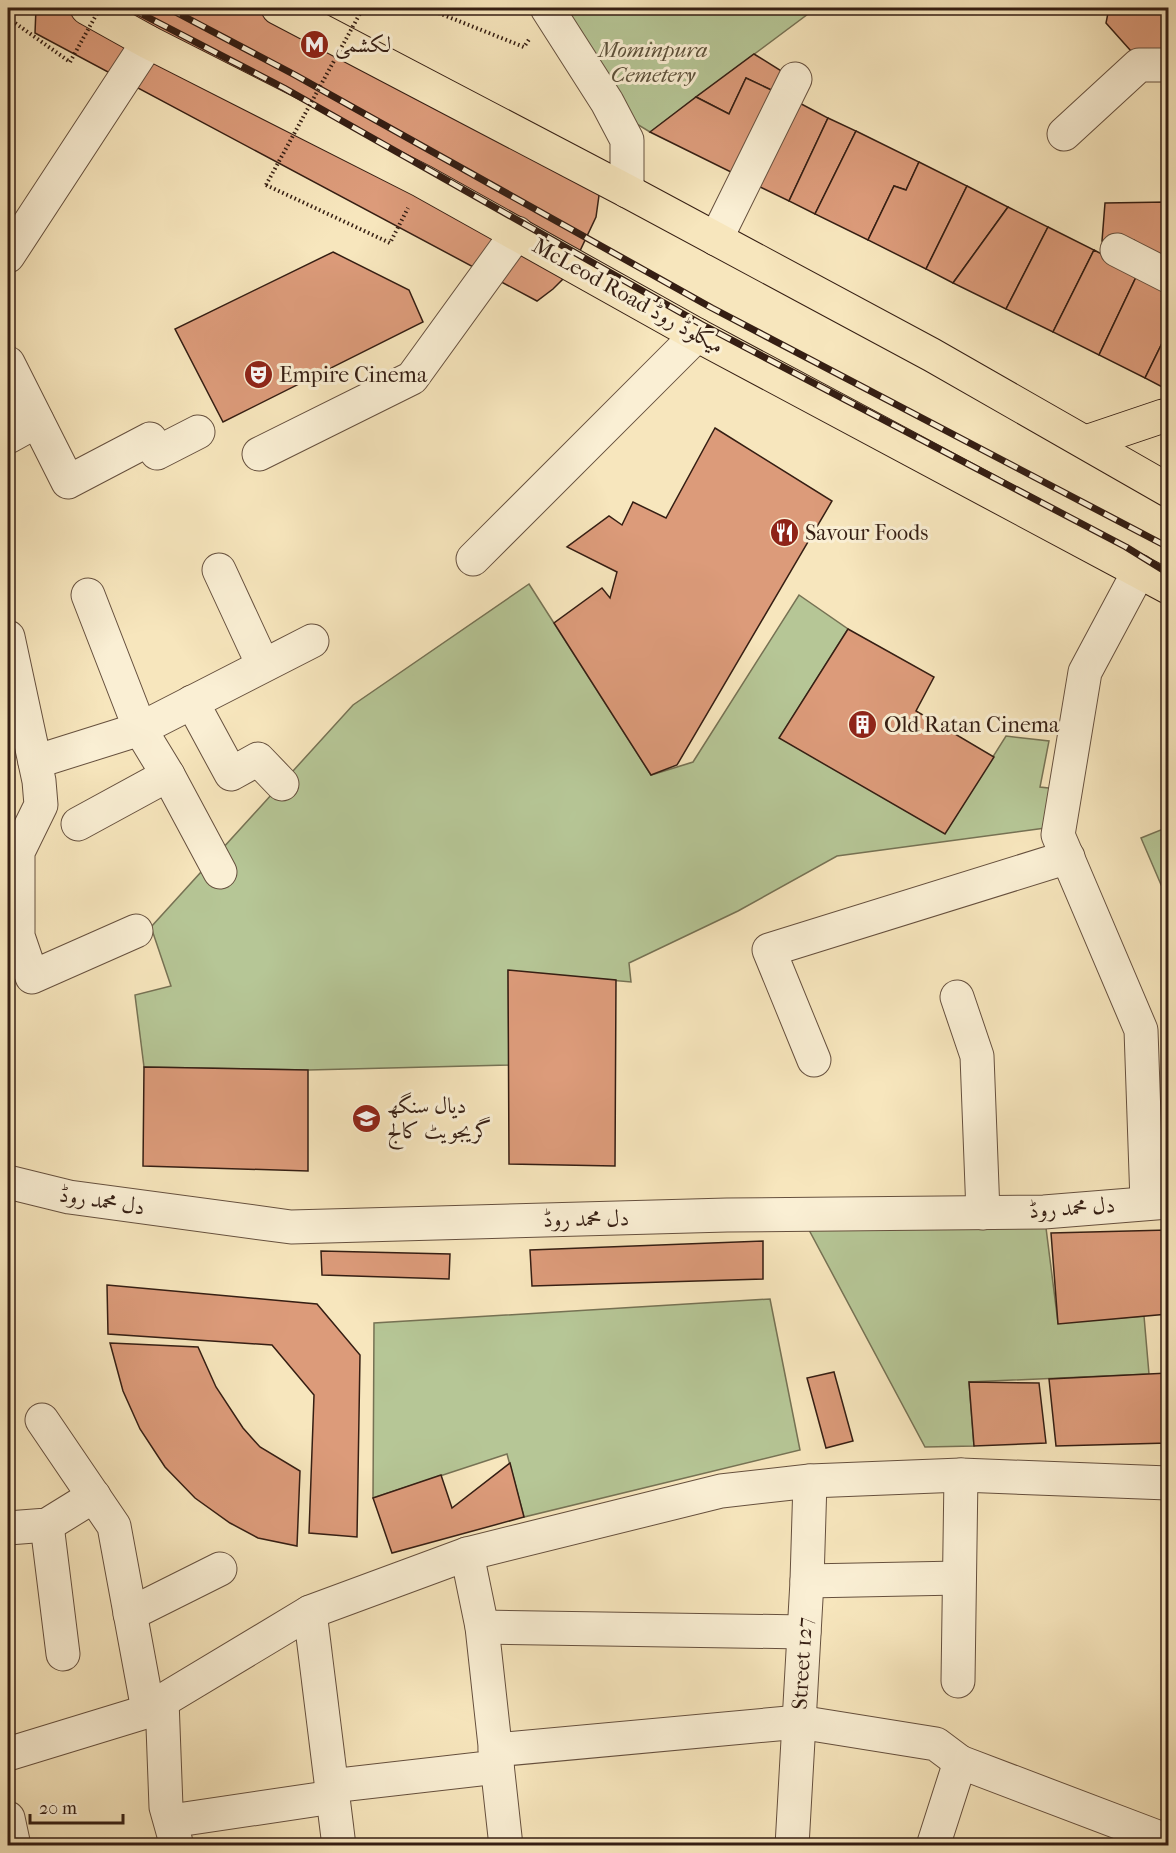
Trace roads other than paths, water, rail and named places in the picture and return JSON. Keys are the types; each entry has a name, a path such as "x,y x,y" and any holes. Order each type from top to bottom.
{"main road":[{"name":"McLeod Road میکلوڈ روڈ","path":"87,8 148,42 422,181 697,335 1168,588"},
{"path":"278,8 627,191 932,355 1168,490"},
{"path":"1086,442 1163,416 1168,419"}],"street":[{"path":"547,8 607,102 627,140 627,191"},
{"path":"8,256 148,42"},
{"path":"1064,134 1139,65 1168,65"},
{"path":"716,239 795,79"},
{"path":"259,454 412,378 517,233"},
{"path":"1117,250 1168,276"},
{"path":"473,559 697,335"},
{"path":"8,363 68,482 150,439 157,453 198,432"},
{"path":"8,436 37,421"},
{"path":"219,570 263,665"},
{"path":"1139,571 1085,672 1058,835 1141,1030 1158,1202"},
{"path":"88,595 140,729 168,775 220,872"},
{"path":"8,637 35,762 41,805 18,852 13,938 32,977 135,932"},
{"path":"35,762 140,729 312,641"},
{"path":"192,702 231,774 258,759 282,784"},
{"path":"78,824 168,775"},
{"path":"814,1060 769,950 1068,857"},
{"path":"957,997 977,1056 983,1213"},
{"name":"دل محمد روڈ","path":"8,1182 69,1197 291,1227 727,1215 1044,1212 1158,1202"},
{"path":"42,1419 114,1526 130,1614 155,1705 166,1807 174,1833 332,1792 496,1759 799,1722 936,1744 960,1762 1168,1841"},
{"path":"958,1681 961,1475"},
{"path":"8,1754 155,1705 310,1612 467,1554 721,1491 810,1481 961,1475 1168,1483"},
{"name":"Street 127","path":"792,1845 807,1581 810,1481"},
{"path":"8,1528 47,1525 94,1496"},
{"path":"47,1525 63,1654"},
{"path":"467,1554 482,1627 506,1845"},
{"path":"130,1614 220,1569"},
{"path":"807,1581 959,1578"},
{"path":"310,1612 339,1845"},
{"path":"482,1627 804,1632"},
{"path":"933,1845 960,1762"},
{"path":"8,1818 14,1845"}],"railway":[{"path":"130,8 284,88 701,324 1126,547 1168,573"},
{"path":"168,8 295,75 712,308 1168,547"}],"place":[{"name":"لکشمی","path":"314,45"},
{"name":"Empire Cinema","path":"258,375"},
{"name":"Savour Foods","path":"784,533"},
{"name":"Old Ratan Cinema","path":"863,725"},
{"name":"دیال سنگھ گریجویٹ کالج","path":"366,1119"}],"park label":[{"name":"Mominpura Cemetery","path":"653,62"}]}
